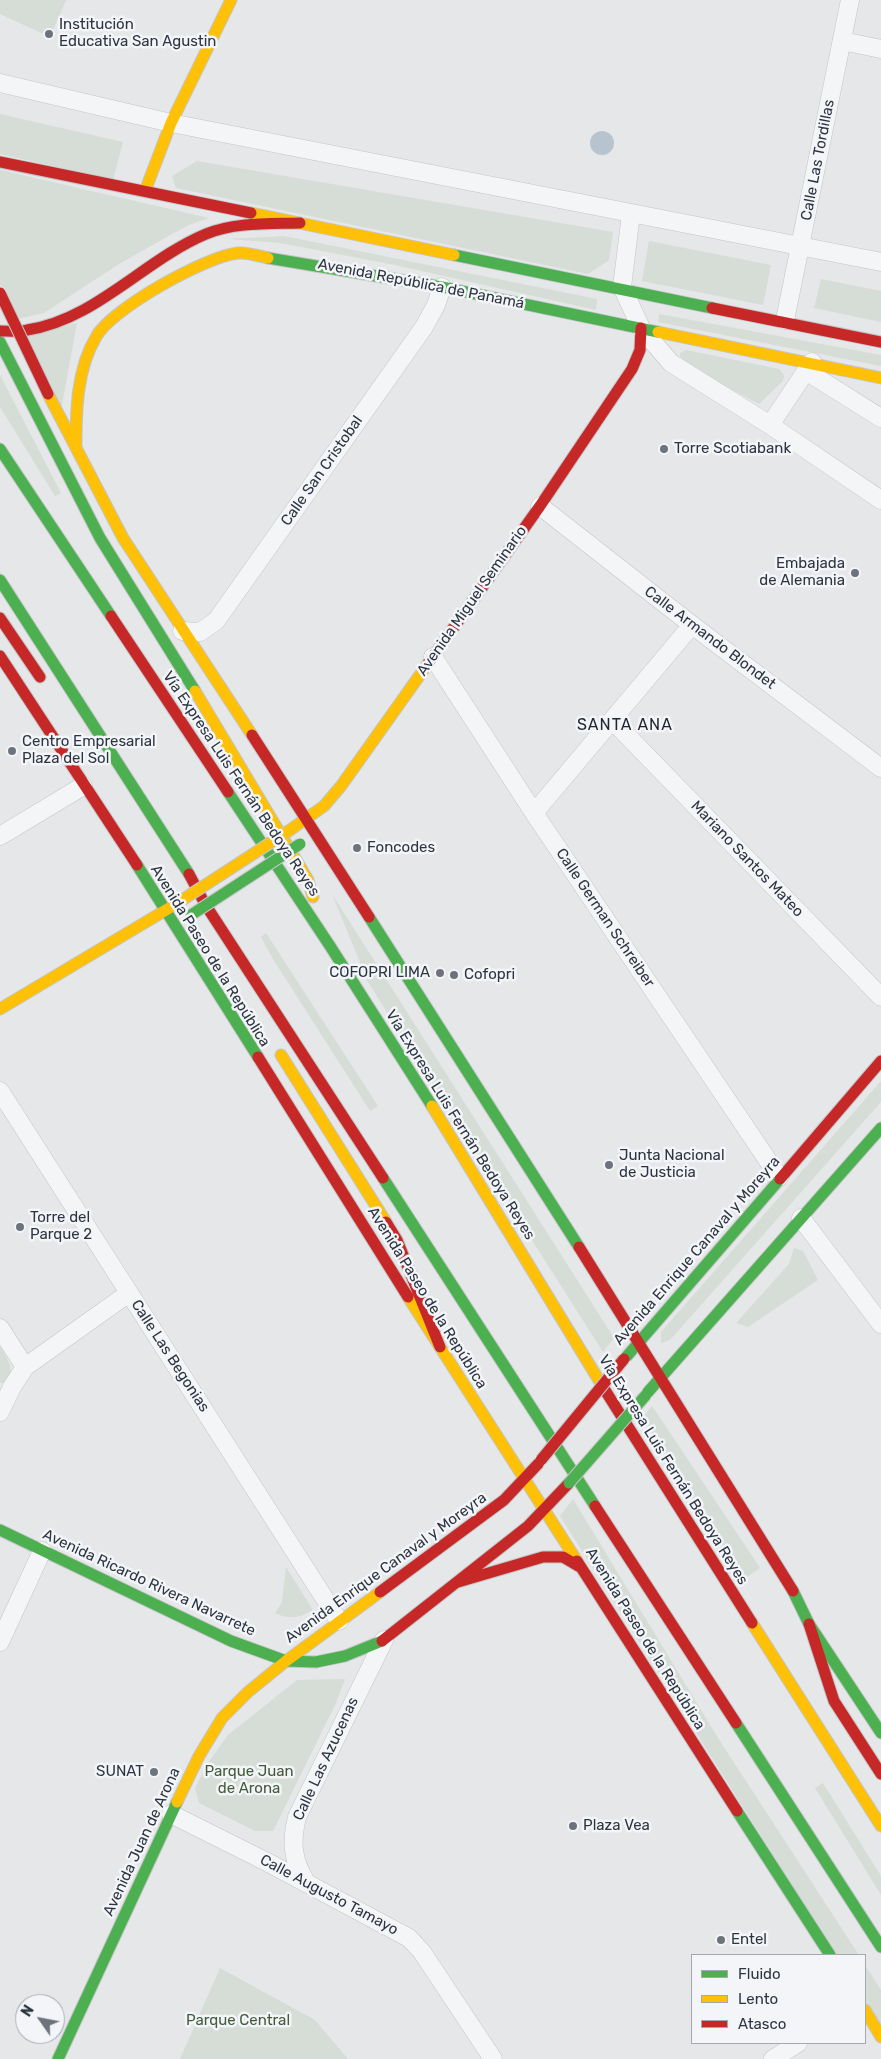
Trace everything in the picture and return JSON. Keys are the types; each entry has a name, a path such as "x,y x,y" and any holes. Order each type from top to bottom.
{"main road":[{"path":"145,190 171,123 231,0"},
{"path":"0,162 785,320 881,342"},
{"path":"0,331 25,332 46,327 90,304 184,245 207,234 228,228 300,223"},
{"name":"Avenida República de Panamá","path":"76,448 76,416 81,380 88,353 100,330 118,314 208,260 223,255 251,253 442,287 641,328 809,367 881,378"},
{"path":"0,293 48,394 123,538 182,631 307,819 661,1378 790,1587 809,1624 881,1733"},
{"name":"Avenida Miguel Seminario","path":"0,1009 170,907 307,819 324,806 341,786 540,506 632,369 640,350 641,328"},
{"path":"0,342 100,538 246,775 308,880 330,946"},
{"name":"Vía Expresa Luis Fernán Bedoya Reyes","path":"0,449 330,946 428,1098 635,1440 881,1826"},
{"path":"0,580 194,882 211,912 881,1948"},
{"path":"0,618 46,686"},
{"name":"Avenida Paseo de la República","path":"0,656 83,786 170,907 183,936 440,1347 829,1954"},
{"path":"78,723 112,755"},
{"path":"183,936 182,928 185,921 191,915 300,844 313,843 325,849"},
{"path":"194,882 204,924"},
{"path":"272,1041 397,1240 440,1347"},
{"name":"Avenida Enrique Canaval y Moreyra","path":"286,1661 504,1500 525,1480 638,1342 881,1061"},
{"name":"Avenida Enrique Canaval y Moreyra","path":"286,1661 316,1662 331,1660 384,1640 545,1510 881,1128"},
{"name":"Avenida Ricardo Rivera Navarrete","path":"0,1530 231,1641 286,1661"},
{"path":"458,1582 543,1556 563,1557 580,1567"},
{"path":"809,1624 834,1701 881,1774"},
{"name":"Avenida Juan de Arona","path":"58,2059 198,1756 222,1718 286,1661"},
{"path":"866,2012 881,2037"}],"street":[{"name":"Calle Las Tordillas","path":"785,320 850,0"},
{"path":"842,41 881,49"},
{"path":"0,83 171,123 881,262"},
{"path":"631,214 622,288 641,328 671,363 770,425 881,500"},
{"name":"Calle San Cristobal","path":"182,631 200,632 216,621 424,327 436,305 442,287"},
{"path":"770,425 809,367 881,418"},
{"name":"Calle Armando Blondet","path":"540,506 692,625 881,768"},
{"path":"534,813 692,625"},
{"name":"Calle German Schreiber","path":"433,657 534,813 780,1177"},
{"name":"Mariano Santos Mateo","path":"613,721 881,997"},
{"path":"0,836 83,786"},
{"name":"Calle Las Begonias","path":"0,1091 340,1621"},
{"path":"802,1218 881,1324"},
{"path":"0,1412 12,1387 25,1367 130,1293"},
{"path":"0,1328 25,1367"},
{"path":"0,1642 42,1550"},
{"name":"Calle Las Azucenas","path":"306,1882 297,1867 292,1845 297,1817 384,1640"},
{"name":"Calle Augusto Tamayo","path":"171,1814 306,1882 409,1938 422,1952 493,2059"},
{"path":"772,2059 796,2044"}],"green space":[{"path":"0,0 66,0 50,37 0,14"},
{"path":"0,114 123,142 113,180 0,154"},
{"path":"197,161 613,232 609,260 588,274 176,188 172,176"},
{"path":"0,170 209,218 189,225 119,264 44,313 17,319 0,284"},
{"path":"284,236 597,299 596,310 395,265 280,243 228,239"},
{"path":"649,241 771,265 763,305 642,281"},
{"path":"821,279 881,291 881,322 814,308"},
{"path":"659,314 881,355 881,366 658,322"},
{"path":"77,323 61,410 25,337"},
{"path":"686,350 779,369 784,375 783,381 759,404 681,363 680,353"},
{"path":"0,375 61,493 55,496 0,407"},
{"path":"332,894 614,1338 603,1352 368,982"},
{"path":"266,933 378,1106 370,1111 273,959 261,937"},
{"path":"881,1081 881,1102 670,1340 661,1343 661,1332"},
{"path":"794,1248 803,1251 818,1280 748,1327 736,1323 789,1264"},
{"path":"0,1346 11,1369 9,1378 5,1383 0,1383"},
{"path":"652,1406 760,1568 743,1580 642,1418"},
{"path":"573,1499 718,1738 858,1954 835,1954 560,1516"},
{"path":"286,1567 313,1610 303,1615 285,1617 275,1613 282,1602"},
{"name":"Parque Juan de Arona","path":"345,1679 336,1703 273,1831 255,1831 199,1803 195,1788 208,1763 228,1735 297,1680"},
{"path":"823,1783 881,1876 881,1895 815,1788"},
{"path":"866,1967 881,1990 881,2027 866,2003"},
{"name":"Parque Central","path":"220,1968 315,2020 348,2059 180,2059"}],"shaded area":[{"path":"602,131 607,132 613,138 613,148 607,154 602,155 597,154 591,148 590,143 591,138 597,132"}],"traffic: fast":[{"path":"454,255 712,308"},
{"path":"268,258 442,287 658,332"},
{"path":"0,342 100,538 195,691"},
{"path":"0,449 111,616"},
{"path":"0,580 189,874"},
{"path":"228,792 330,946 432,1106"},
{"path":"191,915 300,844"},
{"path":"137,865 258,1057"},
{"path":"369,917 579,1247"},
{"path":"648,1392 881,1128"},
{"path":"383,1178 595,1506"},
{"path":"627,1356 780,1179"},
{"path":"569,1483 646,1395"},
{"path":"0,1530 231,1641 286,1661 316,1662 345,1656 382,1641"},
{"path":"793,1591 809,1624 881,1733"},
{"path":"736,1723 881,1947"},
{"path":"58,2059 177,1802"},
{"path":"737,1811 829,1954"}],"traffic: slow":[{"path":"145,191 171,123 231,0"},
{"path":"251,213 454,255"},
{"path":"76,445 77,403 81,376 90,349 105,325 139,299 204,263 238,253 268,258"},
{"path":"658,332 881,378"},
{"path":"48,394 123,538 252,735"},
{"path":"290,830 324,806 341,786 427,665"},
{"path":"195,691 308,880 313,897"},
{"path":"176,904 290,830"},
{"path":"0,1009 176,904"},
{"path":"281,1055 386,1222"},
{"path":"432,1106 603,1387"},
{"path":"408,1297 577,1561"},
{"path":"177,1802 199,1756 222,1718 248,1692 286,1661 380,1592"},
{"path":"752,1623 881,1826"},
{"path":"866,2012 881,2037"}],"traffic: jam":[{"path":"0,162 251,213"},
{"path":"0,331 27,330 52,324 75,314 119,288 183,245 217,230 240,226 300,223"},
{"path":"0,293 48,394"},
{"path":"712,308 881,342"},
{"path":"427,665 540,506 632,369 640,350 641,328"},
{"path":"111,616 228,792"},
{"path":"0,618 40,677"},
{"path":"0,656 137,865"},
{"path":"252,735 369,917"},
{"path":"189,874 205,904 383,1178"},
{"path":"258,1057 408,1297"},
{"path":"780,1179 881,1061"},
{"path":"386,1222 397,1240 440,1347"},
{"path":"579,1247 793,1591"},
{"path":"541,1460 624,1359"},
{"path":"603,1387 752,1623"},
{"path":"380,1592 504,1500 538,1464"},
{"path":"382,1641 528,1526 569,1483"},
{"path":"595,1506 736,1723"},
{"path":"458,1582 543,1557 563,1557 580,1567"},
{"path":"577,1561 737,1811"},
{"path":"809,1624 834,1701 881,1774"}],"place":[{"name":"Institución Educativa San Agustin","path":"49,34"},
{"name":"Torre Scotiabank","path":"664,449"},
{"name":"Embajada de Alemania","path":"855,573"},
{"name":"Centro Empresarial Plaza del Sol","path":"12,751"},
{"name":"Foncodes","path":"357,848"},
{"name":"COFOPRI LIMA","path":"440,973"},
{"name":"Cofopri","path":"454,975"},
{"name":"Junta Nacional de Justicia","path":"609,1165"},
{"name":"Torre del Parque 2","path":"20,1227"},
{"name":"SUNAT","path":"154,1772"},
{"name":"Plaza Vea","path":"573,1826"},
{"name":"Entel","path":"721,1940"}],"district":[{"name":"SANTA ANA","path":"625,725"}]}
